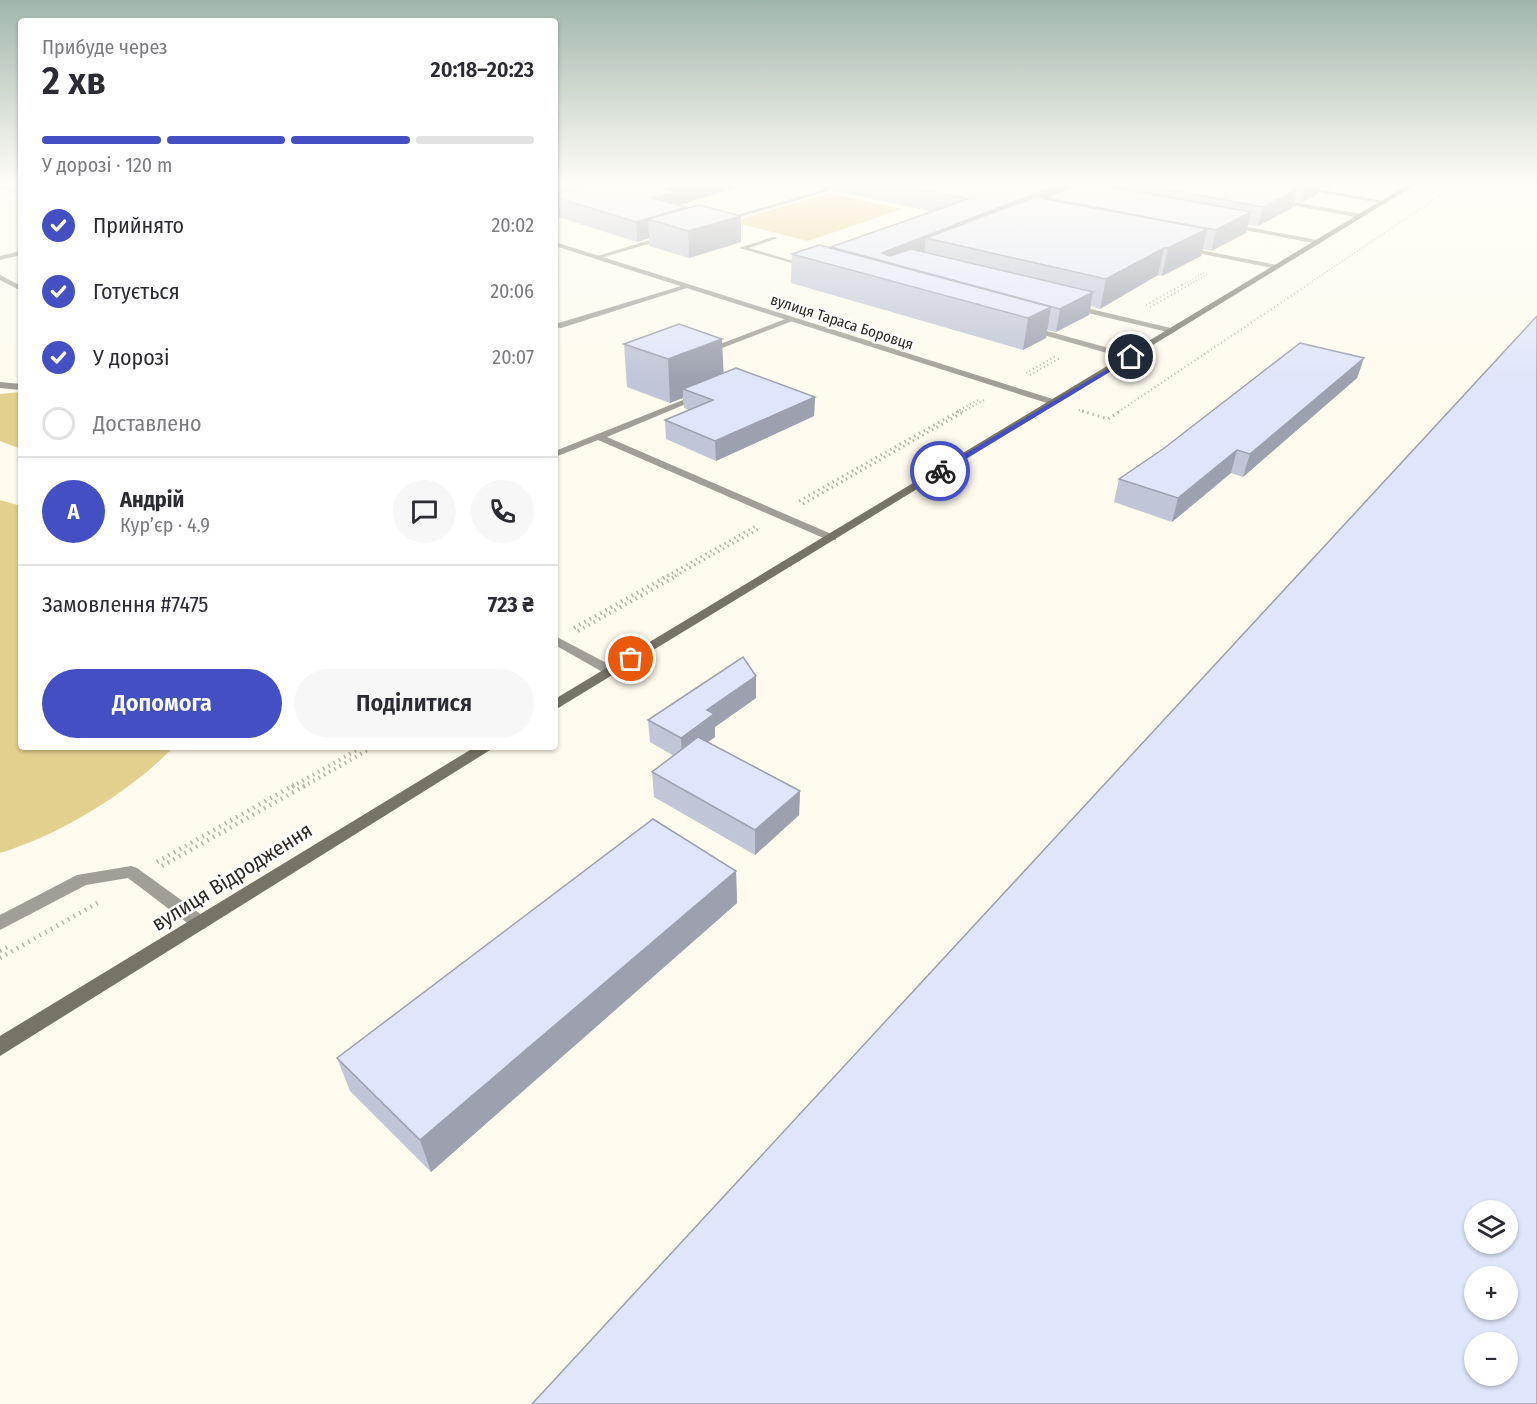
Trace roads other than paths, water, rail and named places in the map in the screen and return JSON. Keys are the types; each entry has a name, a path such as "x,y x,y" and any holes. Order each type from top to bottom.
{"street":[{"name":"вулиця Тараса Боровця","path":"576,251 1053,402"},
{"path":"558,703 1304,251"},
{"path":"0,258 18,254"},
{"path":"0,386 18,387"},
{"name":"вулиця Відродження","path":"0,1047 482,750"}],"lane":[{"path":"597,257 619,251"},
{"path":"751,251 821,270"},
{"path":"1194,251 1277,267"},
{"path":"0,277 18,287"},
{"path":"558,326 688,286"},
{"path":"1066,305 1172,332"},
{"path":"695,355 791,320"},
{"path":"1024,327 1131,357"},
{"path":"558,453 711,392"},
{"path":"597,436 832,538"},
{"path":"560,638 611,671"},
{"path":"0,923 83,879 131,872 200,923"}]}
